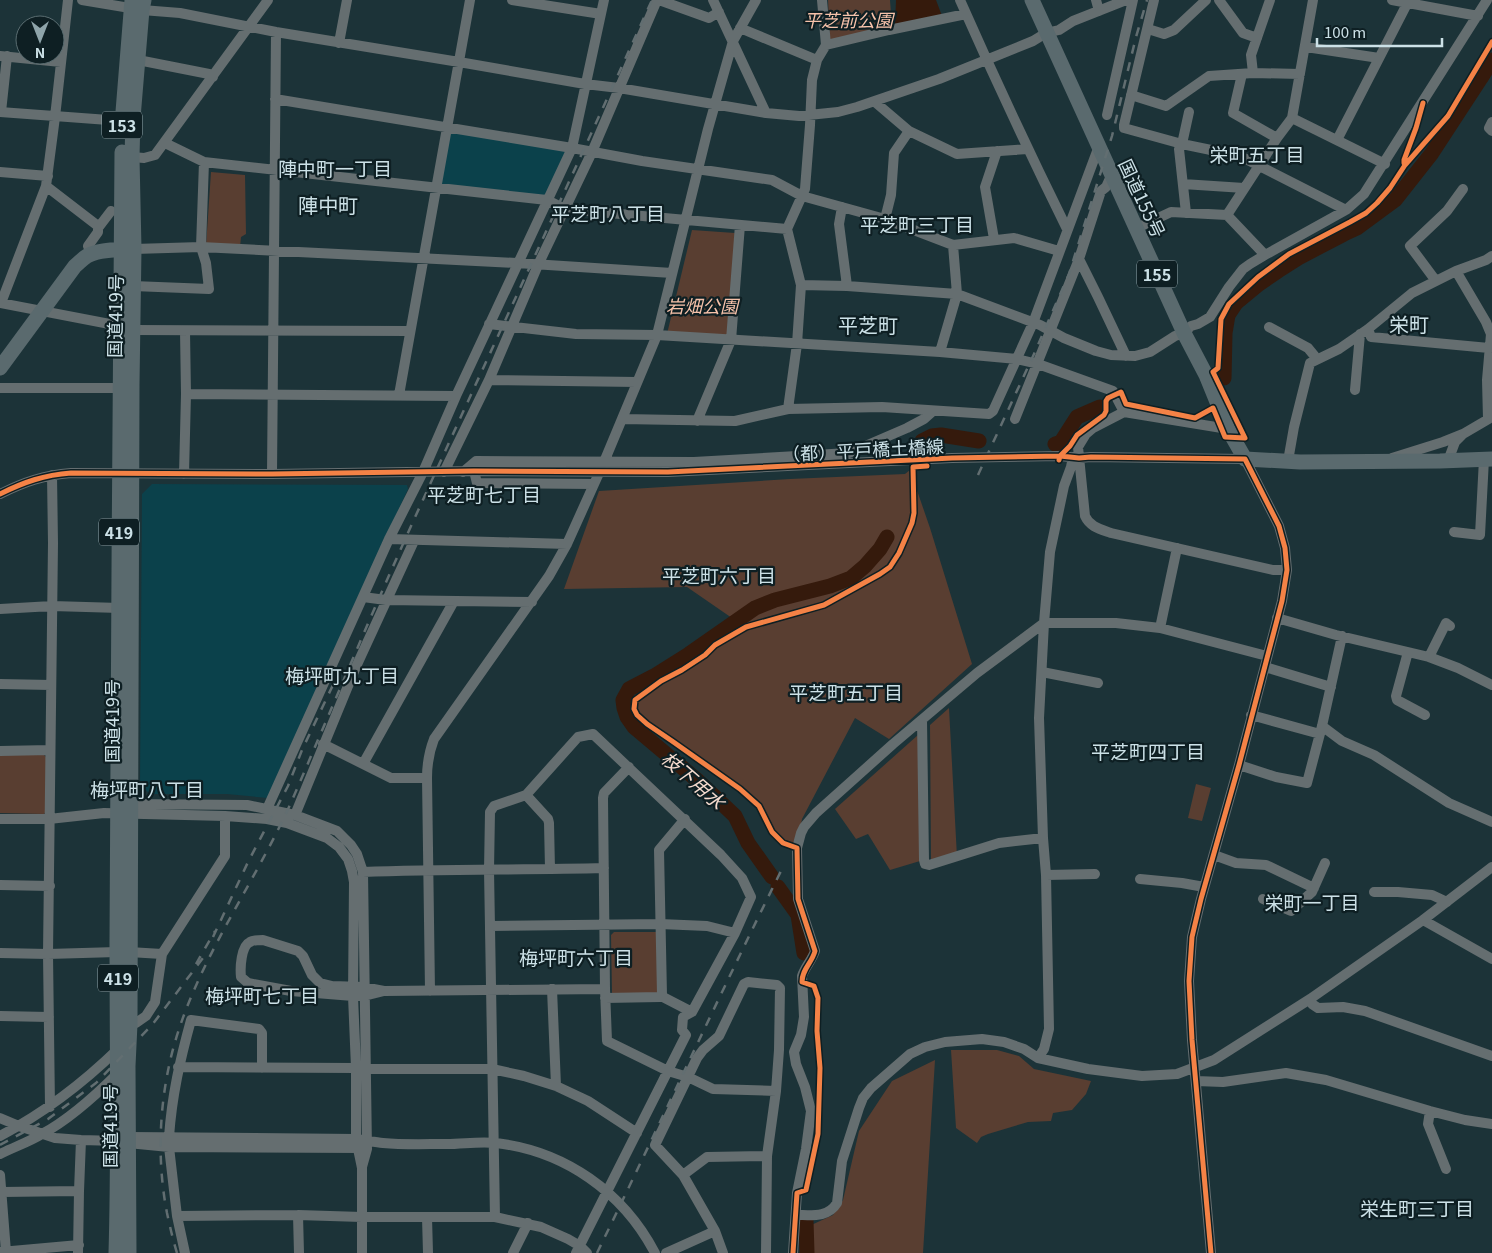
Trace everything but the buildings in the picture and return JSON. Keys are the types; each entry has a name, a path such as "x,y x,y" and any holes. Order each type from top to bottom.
{"highway":[{"name":"国道155号","path":"1032,0 1111,176 1206,376 1228,429 1245,459"},
{"name":"153","path":"127,249 133,118 138,60 138,4"},
{"name":"153","path":"127,249 122,121 138,4"},
{"path":"0,368 75,266 91,254 127,249"},
{"name":"国道419号","path":"120,810 125,473 120,388 133,286 127,249"},
{"name":"国道419号","path":"127,249 127,328 132,385 125,473 120,608 120,810 123,952 117,1074 125,1140 129,1253"},
{"path":"1245,459 1267,461 1448,461 1488,459"},
{"name":"国道419号","path":"116,1253 125,1140 130,1024 123,952"}],"street":[{"path":"65,23 68,0"},
{"path":"82,0 138,4 248,27 340,43 715,105 799,116 838,112 875,102 1034,41 1046,33 1059,30 1073,22 1126,0"},
{"path":"132,157 144,158 155,155 268,0"},
{"path":"340,43 347,0"},
{"path":"399,395 470,0"},
{"path":"512,0 600,14"},
{"path":"267,808 389,539 423,472 489,324 572,148 584,84 604,0"},
{"path":"444,472 489,380 538,265 592,152 658,0 709,18 719,12"},
{"path":"713,0 766,113"},
{"path":"430,991 428,758 434,740 549,576 604,462 657,335 715,105 733,42 756,0"},
{"path":"788,409 797,344 800,285 788,229 805,188 812,80 817,60 826,46 822,0"},
{"path":"960,0 1067,229"},
{"path":"1096,0 1099,11"},
{"path":"1107,115 1133,0"},
{"path":"1154,0 1124,128 1182,144 1240,156 1346,210"},
{"path":"1148,29 1164,34 1174,30 1206,0"},
{"path":"1219,0 1243,34 1257,38"},
{"path":"1253,73 1251,55 1270,0"},
{"path":"1227,215 1292,118 1314,0"},
{"path":"1392,0 1478,16"},
{"path":"800,285 847,286 957,294 1033,323 1096,351 1126,356 1150,352 1175,336 1184,333 1191,326 1210,317 1229,287 1250,264 1346,210 1364,194 1385,164 1487,0"},
{"path":"1337,140 1408,2"},
{"path":"826,46 889,30 966,14"},
{"path":"740,28 817,60"},
{"path":"272,474 276,32"},
{"path":"1306,47 1380,58"},
{"path":"4,56 0,112 122,121"},
{"path":"138,60 209,74 213,77"},
{"path":"60,65 47,181 0,303 127,328 185,331 410,332"},
{"path":"1131,96 1166,106 1209,76 1253,73 1300,74"},
{"path":"1242,74 1233,113 1277,138"},
{"path":"275,98 642,161 772,180 802,196 885,219 953,245 1014,238 1060,251"},
{"path":"875,102 909,131 957,154 1028,148"},
{"path":"1186,213 1179,149 1182,144 1189,112"},
{"path":"1292,118 1385,164"},
{"path":"1492,122 1489,128 1492,131"},
{"path":"885,219 891,195 894,153 909,131"},
{"path":"165,143 204,162 547,200 565,209 788,229"},
{"path":"622,419 735,421 788,409 882,407 989,414 993,411 1033,323 1099,146"},
{"path":"994,239 985,187 997,151"},
{"path":"133,286 209,289 202,247 204,162"},
{"path":"0,172 47,181 98,228"},
{"path":"1015,419 1079,259 1101,192 1106,187 1111,176"},
{"path":"1184,184 1244,188"},
{"path":"1436,282 1410,246 1447,211 1463,189"},
{"path":"842,207 839,224 847,286"},
{"path":"91,254 88,246 98,232 98,228 111,211"},
{"path":"1137,228 1171,212 1227,215 1265,255"},
{"path":"697,421 731,340 740,225"},
{"path":"940,352 957,294 953,245"},
{"path":"127,249 202,247 518,263 672,274"},
{"path":"1288,461 1294,427 1310,364 1339,349 1364,332 1412,293 1492,256"},
{"path":"1079,259 1126,356"},
{"path":"1384,461 1463,434 1490,418 1487,380 1491,334 1456,271"},
{"path":"489,324 576,334 657,335 940,352 1017,359 1038,364 1113,390 1124,412"},
{"path":"1269,327 1308,348 1317,359"},
{"path":"184,474 185,331"},
{"path":"1364,332 1371,337 1489,348"},
{"path":"1355,390 1364,332"},
{"path":"489,380 637,382"},
{"path":"0,388 120,388"},
{"path":"186,394 456,396"},
{"path":"462,472 476,461 694,462 849,453 907,428 924,419 933,411"},
{"path":"1038,1058 1044,1049 1049,1029 1046,876 1039,718 1050,552 1064,486 1076,458 1078,447 1086,434 1100,424 1124,412 1228,429"},
{"path":"1448,461 1455,442 1463,434"},
{"name":"（都）平戸橋土橋線","path":"0,494 28,482 52,475 125,473 668,472 952,458 1060,456 1076,458 1245,459"},
{"path":"1076,458 1083,509 1088,522 1098,529 1273,570 1286,570"},
{"path":"1211,1253 1192,1040 1189,981 1192,937 1278,618 1286,570 1285,548 1279,526 1245,459"},
{"path":"1454,532 1480,535 1488,459"},
{"path":"479,472 477,483 593,484"},
{"path":"50,1107 48,954 53,543 52,475"},
{"path":"389,539 566,544"},
{"path":"295,815 355,669 414,541"},
{"path":"1160,628 1177,548"},
{"path":"363,597 386,600 532,602"},
{"path":"363,764 454,601"},
{"path":"0,608 52,606 120,608"},
{"path":"1278,618 1429,657 1458,668 1492,685"},
{"path":"793,1253 797,1194 811,1112 794,1052 801,1036 804,1017 802,976 815,951 798,899 797,856 800,833 804,827 816,813 977,673 1044,622 1116,623 1160,628 1267,656"},
{"path":"1429,657 1446,623 1450,626"},
{"path":"1239,765 1276,777 1306,782 1321,730 1342,636"},
{"path":"1408,652 1396,696 1397,700 1425,715"},
{"path":"1264,667 1330,687"},
{"path":"1042,672 1098,683"},
{"path":"0,684 51,684"},
{"path":"1251,715 1321,730 1374,755 1449,803 1492,822"},
{"path":"922,720 925,864 929,865 999,843 1043,838"},
{"path":"177,1216 495,1217 541,1227 568,1239 581,1251 608,1191 686,1035 682,1030 683,1017 692,1012 735,933 751,897 742,878 685,819 593,734 578,737 526,795 494,806 490,812 489,870 495,1217"},
{"path":"323,744 391,778 427,778"},
{"path":"0,751 50,750"},
{"path":"629,767 604,793 603,798 607,1041 668,1071 688,1077 712,1089 776,1091"},
{"path":"526,795 548,819 550,869"},
{"path":"0,819 49,819 120,810 226,804 267,808 295,815 337,831 357,854 363,872 359,991"},
{"path":"120,810 251,817 288,823 327,838 339,847 348,859 354,882 359,991 362,1253"},
{"path":"130,1024 146,1016 155,1002 162,954 225,856 225,816"},
{"path":"661,996 660,850 685,819"},
{"path":"1214,855 1236,863 1266,864 1314,888"},
{"path":"1263,898 1291,911 1312,892 1325,863"},
{"path":"796,1215 820,1215 834,1208 838,1199 842,1161 859,1108 871,1088 910,1054 924,1047 945,1042 982,1039 1013,1045 1024,1049 1038,1058 1088,1070 1142,1076 1177,1074 1214,1060 1310,1000 1423,920 1492,867"},
{"path":"363,872 428,869 604,868"},
{"path":"1046,876 1095,874"},
{"path":"1140,879 1182,883 1204,888"},
{"path":"0,885 50,886"},
{"path":"1374,892 1432,894 1447,902"},
{"path":"1423,920 1492,959"},
{"path":"490,926 660,924 707,926 735,933"},
{"path":"359,991 320,983 312,975 303,956 298,951 263,940 251,941 245,946 240,969 241,977 248,984 291,991 359,991 430,991 552,989 661,996 692,1012"},
{"path":"0,953 123,952 162,954"},
{"path":"723,1253 715,1231 683,1175 655,1145 703,1050 719,1036 744,984 748,982 777,985 780,988 776,1091 767,1156 766,1253"},
{"path":"552,989 556,1086"},
{"path":"1310,1000 1318,1008 1344,1006 1492,1056"},
{"path":"0,1016 49,1017"},
{"path":"184,1253 177,1216 169,1142 173,1094 190,1020 195,1019 259,1029 262,1033 262,1068"},
{"path":"0,1136 50,1107 96,1071 118,1049"},
{"path":"779,1050 794,1052"},
{"path":"178,1067 492,1069 556,1086 588,1101 637,1133"},
{"path":"1196,1081 1223,1082 1286,1073 1326,1080 1430,1112 1492,1124"},
{"path":"0,1154 43,1134 84,1104 117,1074"},
{"path":"1430,1112 1428,1124 1446,1169"},
{"path":"0,1118 55,1138 81,1140 362,1144 494,1143 520,1146 548,1155 575,1168 608,1191 640,1227 655,1253"},
{"path":"0,1176 3,1252 78,1249 81,1140"},
{"path":"683,1175 707,1157 767,1156"},
{"path":"2,1192 79,1191"},
{"path":"298,1215 299,1253"},
{"path":"427,1217 428,1253"},
{"path":"513,1253 528,1223"},
{"path":"666,1253 715,1231"}],"shaded area":[{"path":"896,0 936,0 942,16 895,26"},
{"path":"451,130 567,150 544,198 441,186"},
{"path":"152,484 407,485 408,489 268,798 227,794 150,794 140,785 142,494"}],"green space":[{"name":"平芝前公園","path":"828,0 890,0 892,27 830,43"},
{"path":"211,172 245,175 246,234 241,237 240,247 206,246"},
{"name":"岩畑公園","path":"692,230 735,233 729,337 667,334"},
{"path":"910,470 972,664 889,739 855,718 802,819 797,848 783,843 772,832 759,806 740,789 647,724 637,715 634,709 635,700 640,695 682,670 705,655 715,645 745,627 687,587 564,589 599,491 905,474"},
{"path":"949,708 957,857 931,861 930,725"},
{"path":"918,735 920,861 890,870 868,834 856,839 835,809"},
{"path":"0,755 44,755 47,758 46,812 44,814 0,813"},
{"path":"1196,784 1211,788 1202,821 1188,818"},
{"path":"614,932 657,932 660,994 612,994 611,935"},
{"path":"951,1050 997,1050 1019,1056 1034,1069 1091,1081 1086,1094 1072,1110 1053,1113 1051,1121 1028,1122 988,1134 981,1137 977,1143 956,1128"},
{"path":"935,1060 923,1253 812,1253 807,1227 833,1215 843,1200 859,1131 892,1081"}],"waterway":[{"name":"枝下用水","path":"1224,378 1225,333 1228,315 1236,303 1278,271 1300,257 1357,228 1395,200 1432,153 1492,60"},
{"name":"枝下用水","path":"1055,444 1061,442 1077,417 1100,407"},
{"name":"枝下用水","path":"922,441 932,436 941,435 979,441"},
{"name":"枝下用水","path":"772,877 748,843 735,816 697,780 634,727 627,717 623,700 629,689 689,654 755,608 775,600 830,586 851,578 880,549 887,537"},
{"name":"枝下用水","path":"778,887 798,915 804,953"},
{"name":"枝下用水","path":"806,1221 807,1253"}],"railway":[{"path":"177,1253 164,1194 161,1135 167,1076 181,1022 194,989 293,798 407,535 652,0"},
{"path":"978,475 1069,274 1112,136 1147,0"},
{"path":"213,937 248,862 288,786 302,750 342,666"},
{"path":"597,1253 781,871"},
{"path":"196,964 215,931"},
{"path":"0,1145 48,1119 96,1083 152,1025 203,958"}],"cycle path":[{"path":"1245,438 1213,372 1218,368 1221,319 1229,304 1258,277 1289,254 1366,213 1377,203 1390,188 1405,165 1448,116 1492,42"},
{"path":"1404,163 1423,103"},
{"path":"1059,460 1060,456 1077,435 1104,415 1108,398 1121,392 1126,404 1195,418 1213,408 1225,437 1245,438"},
{"path":"0,494 34,480 52,475 71,473 668,472 952,458 1060,456 1079,458 1245,459 1279,526 1285,548 1287,570 1282,601 1192,937 1189,981 1192,1040 1211,1253"},
{"path":"793,1253 797,1193 806,1190 818,1134 820,1068 817,1031 818,998 814,986 802,982 802,977 815,951 798,899 797,848 783,843 772,832 759,806 740,789 637,715 634,709 635,700 661,681 705,655 715,645 746,627 824,605 890,567 899,553 912,523 914,513 913,467 927,466"}],"district":[{"name":"栄町五丁目","path":"1257,153"},
{"name":"陣中町一丁目","path":"335,167"},
{"name":"陣中町","path":"328,204"},
{"name":"平芝町八丁目","path":"608,212"},
{"name":"平芝町三丁目","path":"917,223"},
{"name":"栄町","path":"1409,323"},
{"name":"平芝町","path":"868,324"},
{"name":"平芝町七丁目","path":"484,493"},
{"name":"平芝町六丁目","path":"719,574"},
{"name":"梅坪町九丁目","path":"342,674"},
{"name":"平芝町五丁目","path":"846,691"},
{"name":"平芝町四丁目","path":"1148,750"},
{"name":"梅坪町八丁目","path":"147,788"},
{"name":"栄町一丁目","path":"1312,901"},
{"name":"梅坪町六丁目","path":"576,956"},
{"name":"梅坪町七丁目","path":"262,994"},
{"name":"栄生町三丁目","path":"1417,1207"}]}
